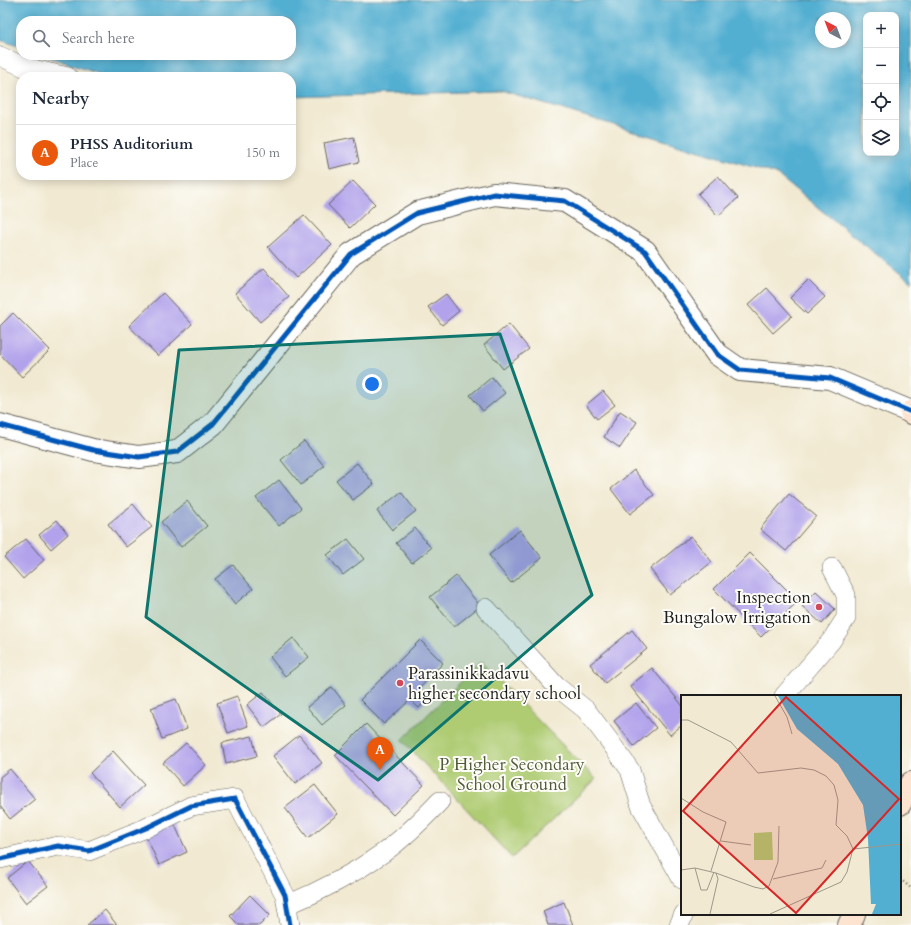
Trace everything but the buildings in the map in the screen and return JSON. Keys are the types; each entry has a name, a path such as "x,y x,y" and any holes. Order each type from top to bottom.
{"main road":[{"path":"901,802 911,783"},
{"path":"849,925 854,915"}],"street":[{"path":"0,56 24,68 44,72"},
{"path":"0,425 93,450 139,457 177,452 213,424 351,254 417,213 494,194 565,201 646,251 718,354 740,370 830,378 911,412"},
{"path":"785,695 831,641 846,618 846,595 832,568"},
{"path":"486,608 556,686 586,710 608,739 630,770 641,806 679,865"},
{"path":"0,860 58,846 89,851 146,828 191,806 235,799 285,895 290,925"},
{"path":"287,905 320,892 384,853 417,825 440,801"},
{"path":"679,925 684,915"}],"path":[{"path":"901,880 911,888"}],"highlighted area":[{"path":"500,334 592,595 378,780 146,617 179,350"}],"green space":[{"name":"P Higher Secondary School Ground","path":"481,662 596,779 512,858 402,740"}],"water":[{"path":"0,0 911,0 911,282 776,174 501,91 296,97 296,72 93,72 58,60 296,60 296,16 16,16 16,45 0,40"}],"cycle path":[{"path":"0,425 93,450 139,457 177,452 213,424 351,254 417,213 494,194 565,201 645,251 717,354 740,370 830,378 911,412"},
{"path":"0,859 58,846 89,851 146,828 191,806 235,799 285,895 290,925"}],"place":[{"name":"Inspection Bungalow Irrigation","path":"819,607"},
{"name":"Parassinikkadavu higher secondary school","path":"400,683"},
{"name":"PHSS Auditorium","path":"380,770"}]}
